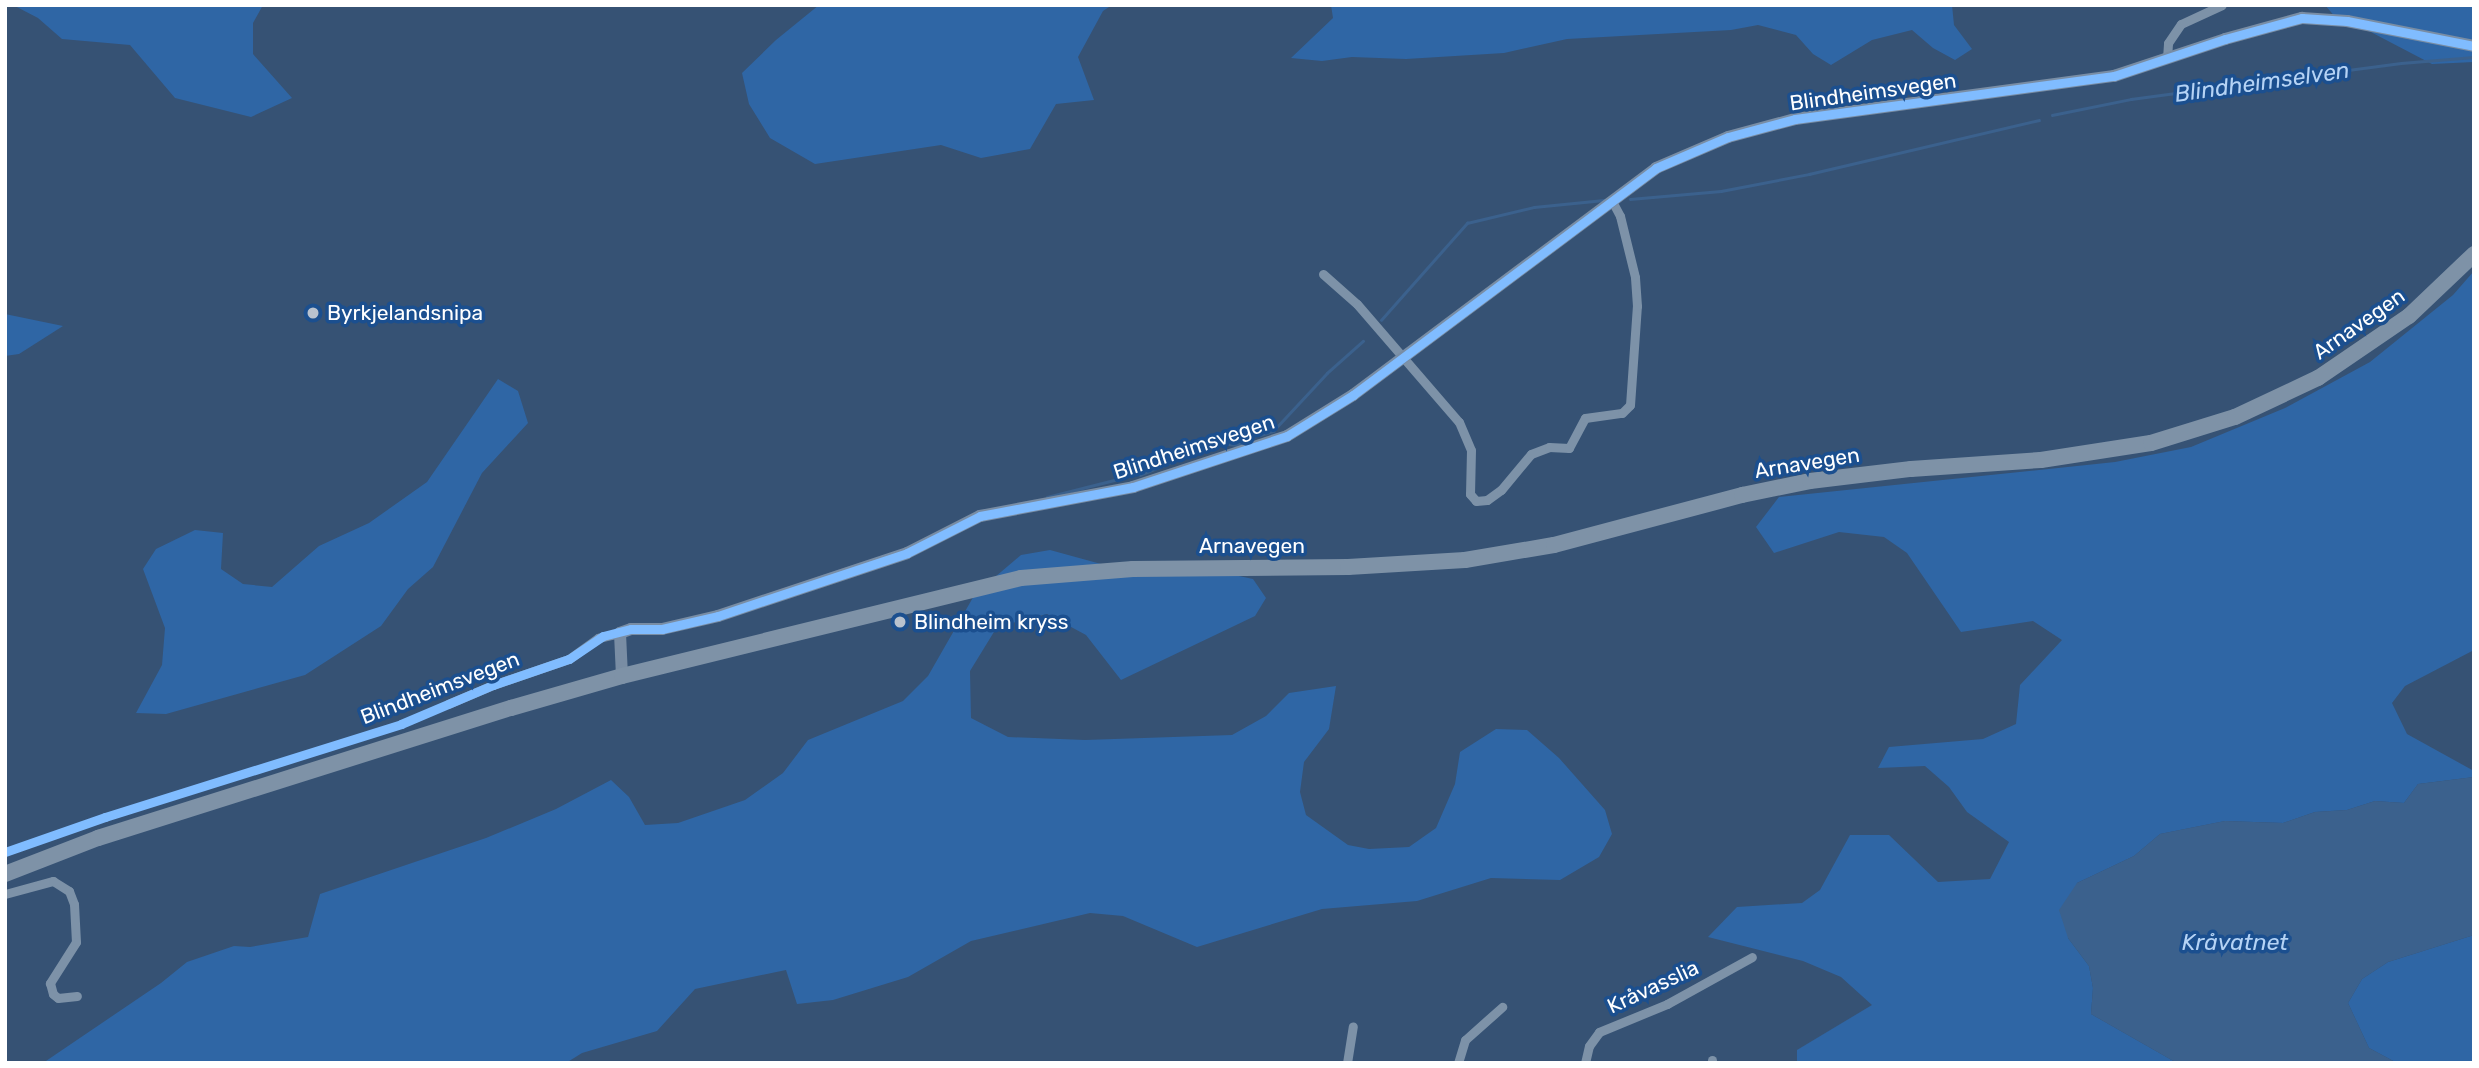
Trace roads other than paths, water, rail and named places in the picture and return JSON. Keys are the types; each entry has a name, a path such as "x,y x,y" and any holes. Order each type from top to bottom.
{"highway":[{"name":"Arnavegen","path":"5,874 98,838 310,769 622,676 1021,578 1133,569 1349,567 1465,560 1554,545 1742,495 1810,481 2041,460 2151,443 2235,417 2318,378 2409,316 2474,254"}],"street":[{"path":"2167,58 2168,43 2181,24 2222,5"},
{"name":"Blindheimsvegen","path":"448,704 493,685 569,659 598,638 631,629 662,629 718,616 907,553 980,516 1133,487 1287,436 1353,396 1656,168 1759,128 1855,109 2098,79 2287,21 2315,17 2474,46"},
{"path":"1323,274 1357,304 1464,430 1471,450 1469,489 1476,501 1495,496 1531,454 1549,447 1570,448 1586,418 1622,413 1632,397 1637,306 1635,277 1620,216 1612,201"},
{"path":"620,633 622,676"},
{"path":"5,894 53,881 63,884 69,891 74,904 76,942 50,984 52,994 58,998 77,996"},
{"name":"Kråvasslia","path":"1585,1063 1589,1046 1599,1032 1667,1004 1752,957"},
{"path":"1458,1063 1465,1040 1503,1007"},
{"path":"1348,1063 1353,1026"}],"water":[{"name":"Kråvatnet","path":"2474,777 2474,935 2388,962 2362,979 2348,1003 2369,1048 2397,1063 2177,1063 2091,1014 2093,988 2089,966 2068,938 2059,910 2077,883 2134,856 2160,834 2225,821 2283,823 2315,812 2347,810 2375,801 2404,803 2418,784"}],"waterway":[{"name":"Blindheimselven","path":"2052,115 2131,99 2401,63 2474,57"},
{"name":"Blindheimselven","path":"1630,199 1721,191 1809,174 2039,120"},
{"name":"Blindheimselven","path":"1381,320 1467,223 1534,207 1604,200"},
{"name":"Blindheimselven","path":"1260,435 1273,431 1327,373 1363,341"},
{"name":"Blindheimselven","path":"1140,475 1218,443 1237,445 1246,441"},
{"name":"Blindheimselven","path":"1047,497 1122,478"}],"place":[{"name":"Byrkjelandsnipa","path":"313,313"},
{"name":"Blindheim kryss","path":"900,622"}]}
